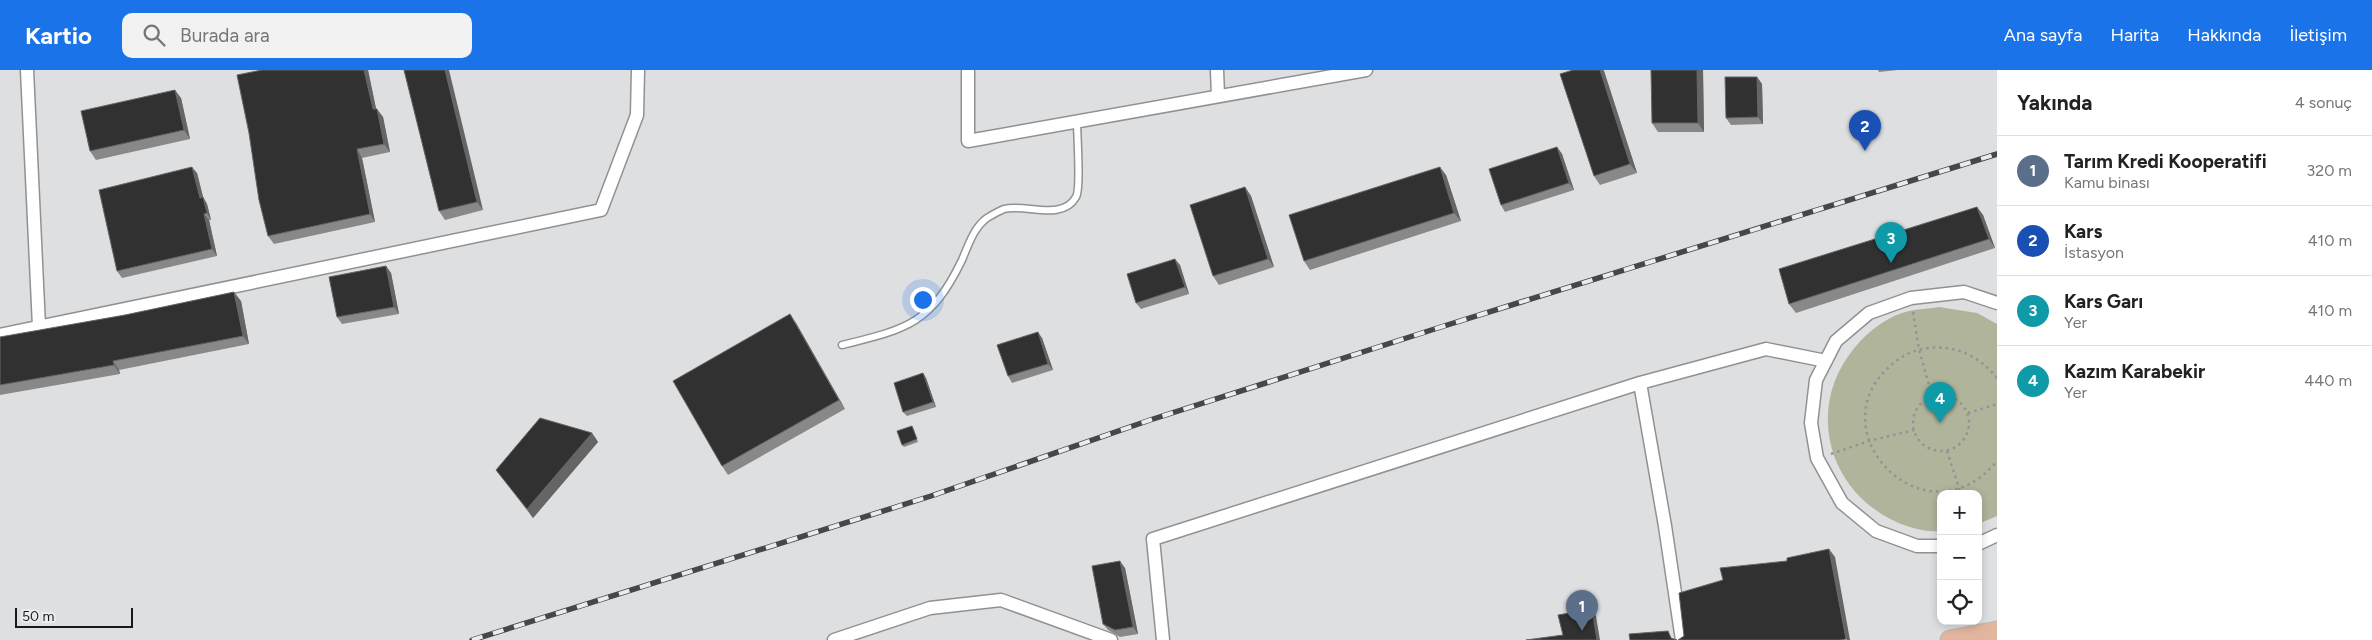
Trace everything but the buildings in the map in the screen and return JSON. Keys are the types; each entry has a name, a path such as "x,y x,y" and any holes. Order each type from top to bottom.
{"main road":[{"path":"1950,640 1997,631"}],"street":[{"path":"27,70 39,327"},
{"path":"0,335 601,210 637,115 638,70"},
{"path":"968,70 968,141 1366,70"},
{"path":"1217,70 1218,96"},
{"path":"1937,546 1917,546 1876,531 1842,503 1818,458 1810,423 1816,380 1836,341 1869,313 1911,298 1964,292 1997,304"},
{"path":"1162,640 1153,539 1640,383 1766,349 1826,361"},
{"path":"1640,383 1665,526 1682,640"},
{"path":"1982,542 1997,535"},
{"path":"834,640 930,608 1001,600 1111,640"}],"lane":[{"path":"842,345 894,332 924,316 948,288 978,227 986,219 1006,209 1050,210 1065,206 1074,200 1077,196 1078,185 1077,121"}],"path":[{"path":"1911,298 1919,349 1932,396"},
{"path":"1997,378 1987,365 1966,352 1942,346 1919,349 1898,358 1881,374 1870,395 1866,418 1869,441 1879,462 1896,478 1917,489 1941,492 1965,487 1986,474 1997,461"},
{"path":"1948,395 1957,399 1968,413 1969,431 1965,440 1958,446 1946,451 1932,450 1924,446 1914,430 1913,420 1915,411 1921,403 1932,396 1948,395"},
{"path":"1968,413 1997,404"},
{"path":"1818,458 1869,441 1914,430"},
{"path":"1946,451 1960,488"}],"green space":[{"path":"1939,307 1977,313 1997,324 1997,516 1982,522 1982,490 1937,490 1937,531 1925,531 1894,521 1880,513 1860,497 1845,478 1835,457 1829,435 1828,412 1832,389 1841,367 1856,346 1877,326 1895,316 1911,311"}],"railway":[{"path":"472,640 931,496 1150,420 1444,326 1997,154"}],"place":[{"name":"Kars","path":"1865,151"},
{"name":"Kars Garı","path":"1891,263"},
{"name":"Kazım Karabekir","path":"1940,423"},
{"name":"Tarım Kredi Kooperatifi","path":"1582,631"}]}
